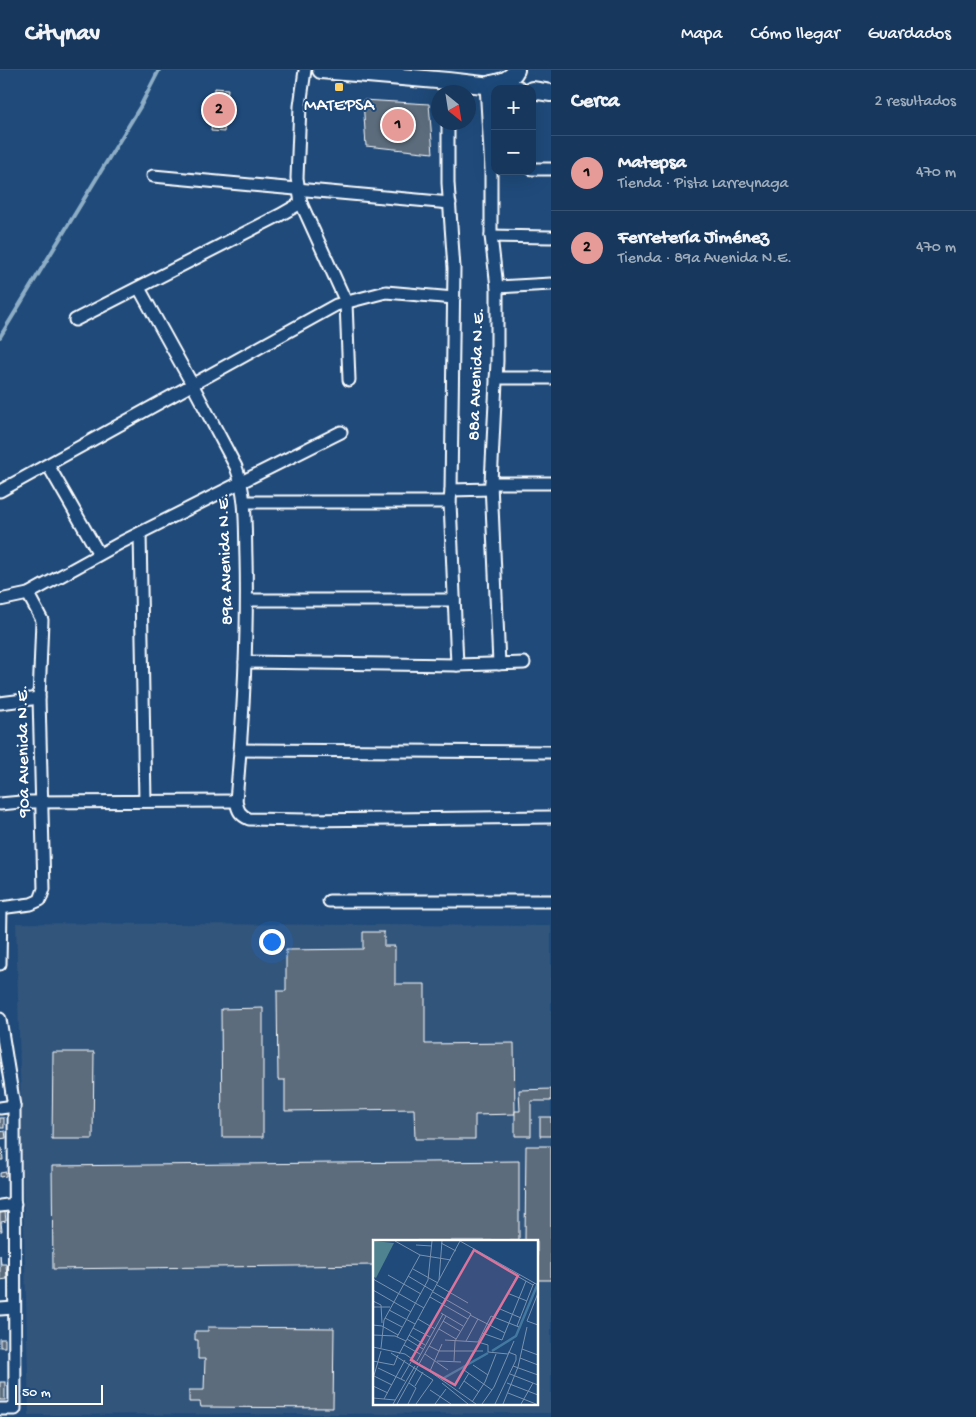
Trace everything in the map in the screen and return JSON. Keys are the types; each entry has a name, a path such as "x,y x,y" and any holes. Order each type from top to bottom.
{"main road":[{"path":"321,70 433,85"},
{"path":"476,86 504,81 513,75 516,70"},
{"path":"486,85 491,86"},
{"path":"536,90 551,92"}],"street":[{"path":"305,70 300,106 299,190 301,203 346,302 348,380"},
{"name":"88a Avenida N.E.","path":"486,85 491,145"},
{"name":"88a Avenida N.E.","path":"448,130 448,183 454,268 450,496 457,665"},
{"path":"536,169 551,169"},
{"name":"88a Avenida N.E.","path":"493,175 492,236 497,287 496,378 491,486 499,664"},
{"path":"153,176 450,203"},
{"path":"75,320 301,203"},
{"path":"492,236 551,237"},
{"path":"497,287 551,284"},
{"name":"89a Avenida N.E.","path":"138,288 192,384 242,482 245,502 247,600 241,750 236,801"},
{"path":"0,492 336,304 386,292 454,298"},
{"path":"496,378 551,378"},
{"path":"0,600 28,594 99,554 341,432"},
{"path":"48,464 99,554"},
{"path":"245,502 450,496 491,486 551,483"},
{"path":"140,533 145,801"},
{"name":"90a Avenida N.E.","path":"0,908 30,904 40,900 44,889 39,698 42,620 28,594"},
{"path":"247,600 454,600"},
{"path":"244,662 457,665 524,663"},
{"path":"0,703 39,698"},
{"path":"241,750 551,752"},
{"path":"0,804 21,802 236,801 237,810 241,815 249,819 306,820 551,816"},
{"path":"329,901 551,901"},
{"path":"0,908 0,964"},
{"path":"0,1019 14,1106 15,1204 14,1408 0,1409"},
{"path":"0,1108 14,1106"},
{"path":"0,1206 15,1204"},
{"path":"0,1310 14,1308"}],"shaded area":[{"path":"16,923 551,926 551,1413 29,1415"}],"building":[{"path":"215,88 228,89 224,132 211,131"},
{"name":"MATEPSA","path":"363,100 429,104 433,153 366,146"},
{"path":"363,932 384,932 384,946 395,946 395,984 425,984 425,1044 514,1043 515,1114 475,1115 475,1139 415,1139 414,1109 285,1111 285,1080 278,1080 277,991 286,991 286,950 363,949"},
{"path":"263,1008 263,1137 222,1137 221,1009"},
{"path":"53,1052 94,1052 93,1139 52,1139"},
{"path":"551,1089 551,1101 531,1101 531,1136 515,1136 515,1111 520,1111 519,1090"},
{"path":"540,1117 551,1117 551,1136 540,1136"},
{"path":"0,1118 4,1118 4,1128 0,1128"},
{"path":"5,1131 6,1138 0,1139 0,1132"},
{"path":"526,1146 551,1146 551,1280 538,1280 538,1240 525,1240"},
{"path":"0,1148 2,1148 3,1160 0,1160"},
{"path":"519,1161 519,1240 373,1240 373,1265 53,1269 52,1166"},
{"path":"6,1172 6,1176 0,1177 0,1173"},
{"path":"0,1212 5,1212 6,1221 1,1222 2,1231 0,1231"},
{"path":"0,1255 1,1264 6,1264 7,1279 0,1280"},
{"path":"208,1327 334,1328 333,1408 201,1407 200,1402 189,1402 189,1390 204,1390 205,1359 198,1359 198,1340 195,1340 195,1331 208,1331"},
{"path":"0,1339 5,1339 5,1347 0,1347"},
{"path":"0,1382 5,1382 5,1400 0,1400"}],"waterway":[{"path":"0,337 140,107 159,70"}],"place":[{"name":"MATEPSA","path":"339,87"},
{"name":"Ferretería Jiménez","path":"219,110"},
{"name":"Matepsa","path":"398,125"}]}
